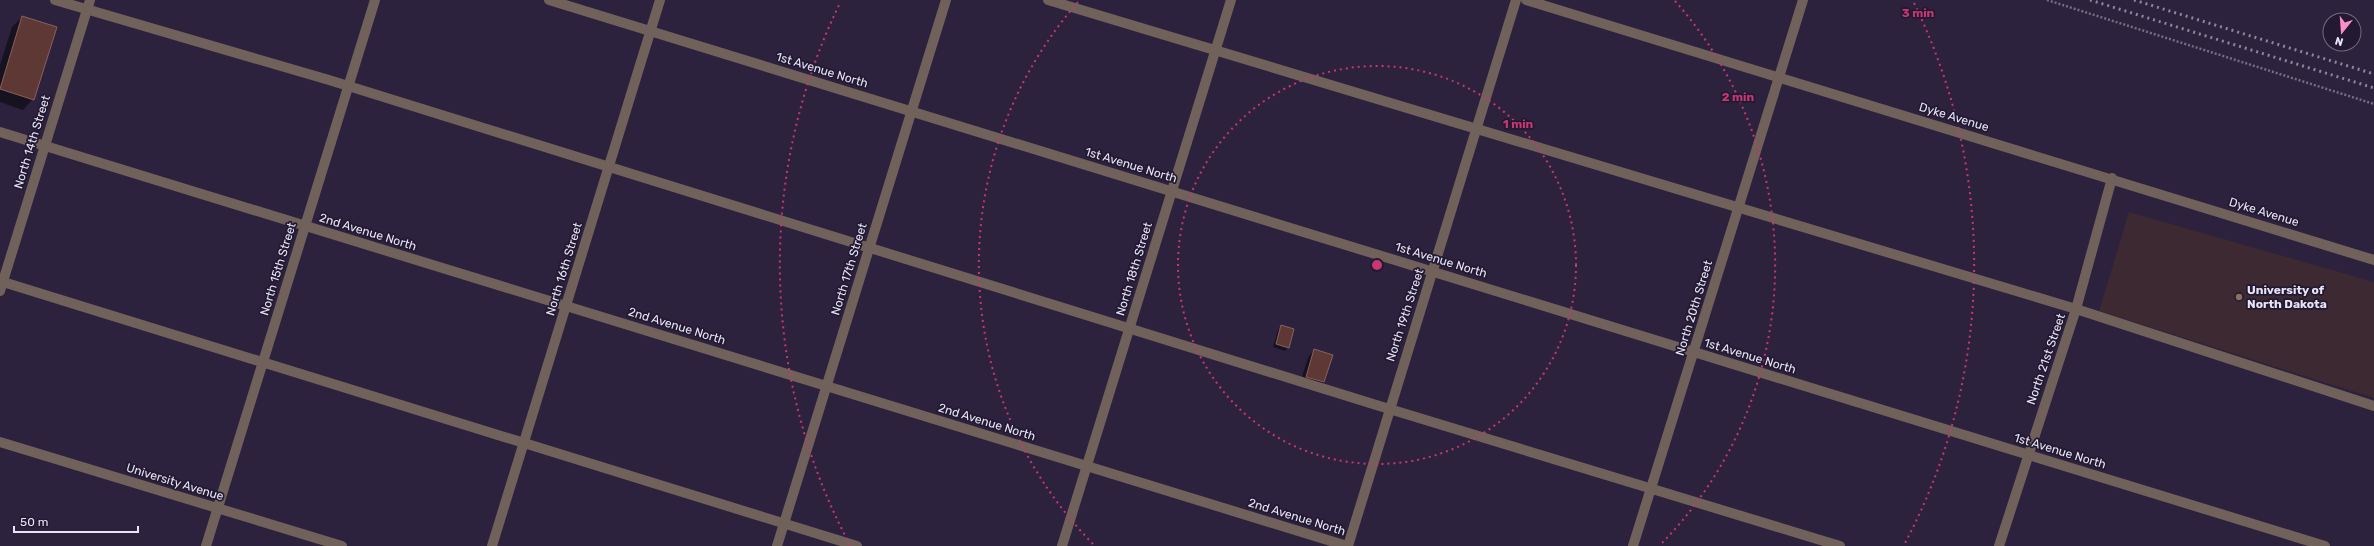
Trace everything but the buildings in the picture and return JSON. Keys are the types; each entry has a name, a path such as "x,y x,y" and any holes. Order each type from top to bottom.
{"street":[{"path":"55,0 88,5 1129,327 1389,409 1840,546"},
{"name":"North 15th Street","path":"206,546 375,0"},
{"name":"1st Avenue North","path":"549,0 2325,546"},
{"name":"North 16th Street","path":"492,546 660,0"},
{"name":"North 17th Street","path":"777,546 946,0"},
{"path":"1048,0 2076,309 2374,406"},
{"name":"North 18th Street","path":"1062,546 1231,0"},
{"name":"North 19th Street","path":"1348,546 1516,0"},
{"name":"Dyke Avenue","path":"1526,0 2112,178 2374,260"},
{"name":"North 20th Street","path":"1633,546 1803,0"},
{"name":"North 14th Street","path":"1,285 88,5"},
{"name":"2nd Avenue North","path":"0,132 1348,546"},
{"name":"North 21st Street","path":"1999,546 2027,455 2076,309 2112,178"},
{"path":"1,285 263,362 857,546"},
{"name":"University Avenue","path":"0,442 342,546"}],"path":[{"path":"2047,0 2374,104"}],"shaded area":[{"name":"University of North Dakota","path":"2129,212 2374,282 2374,398 2099,311"}],"railway":[{"path":"2090,0 2374,88"},
{"path":"2134,0 2374,74"}],"place":[{"name":"University of North Dakota","path":"2239,297"}]}
